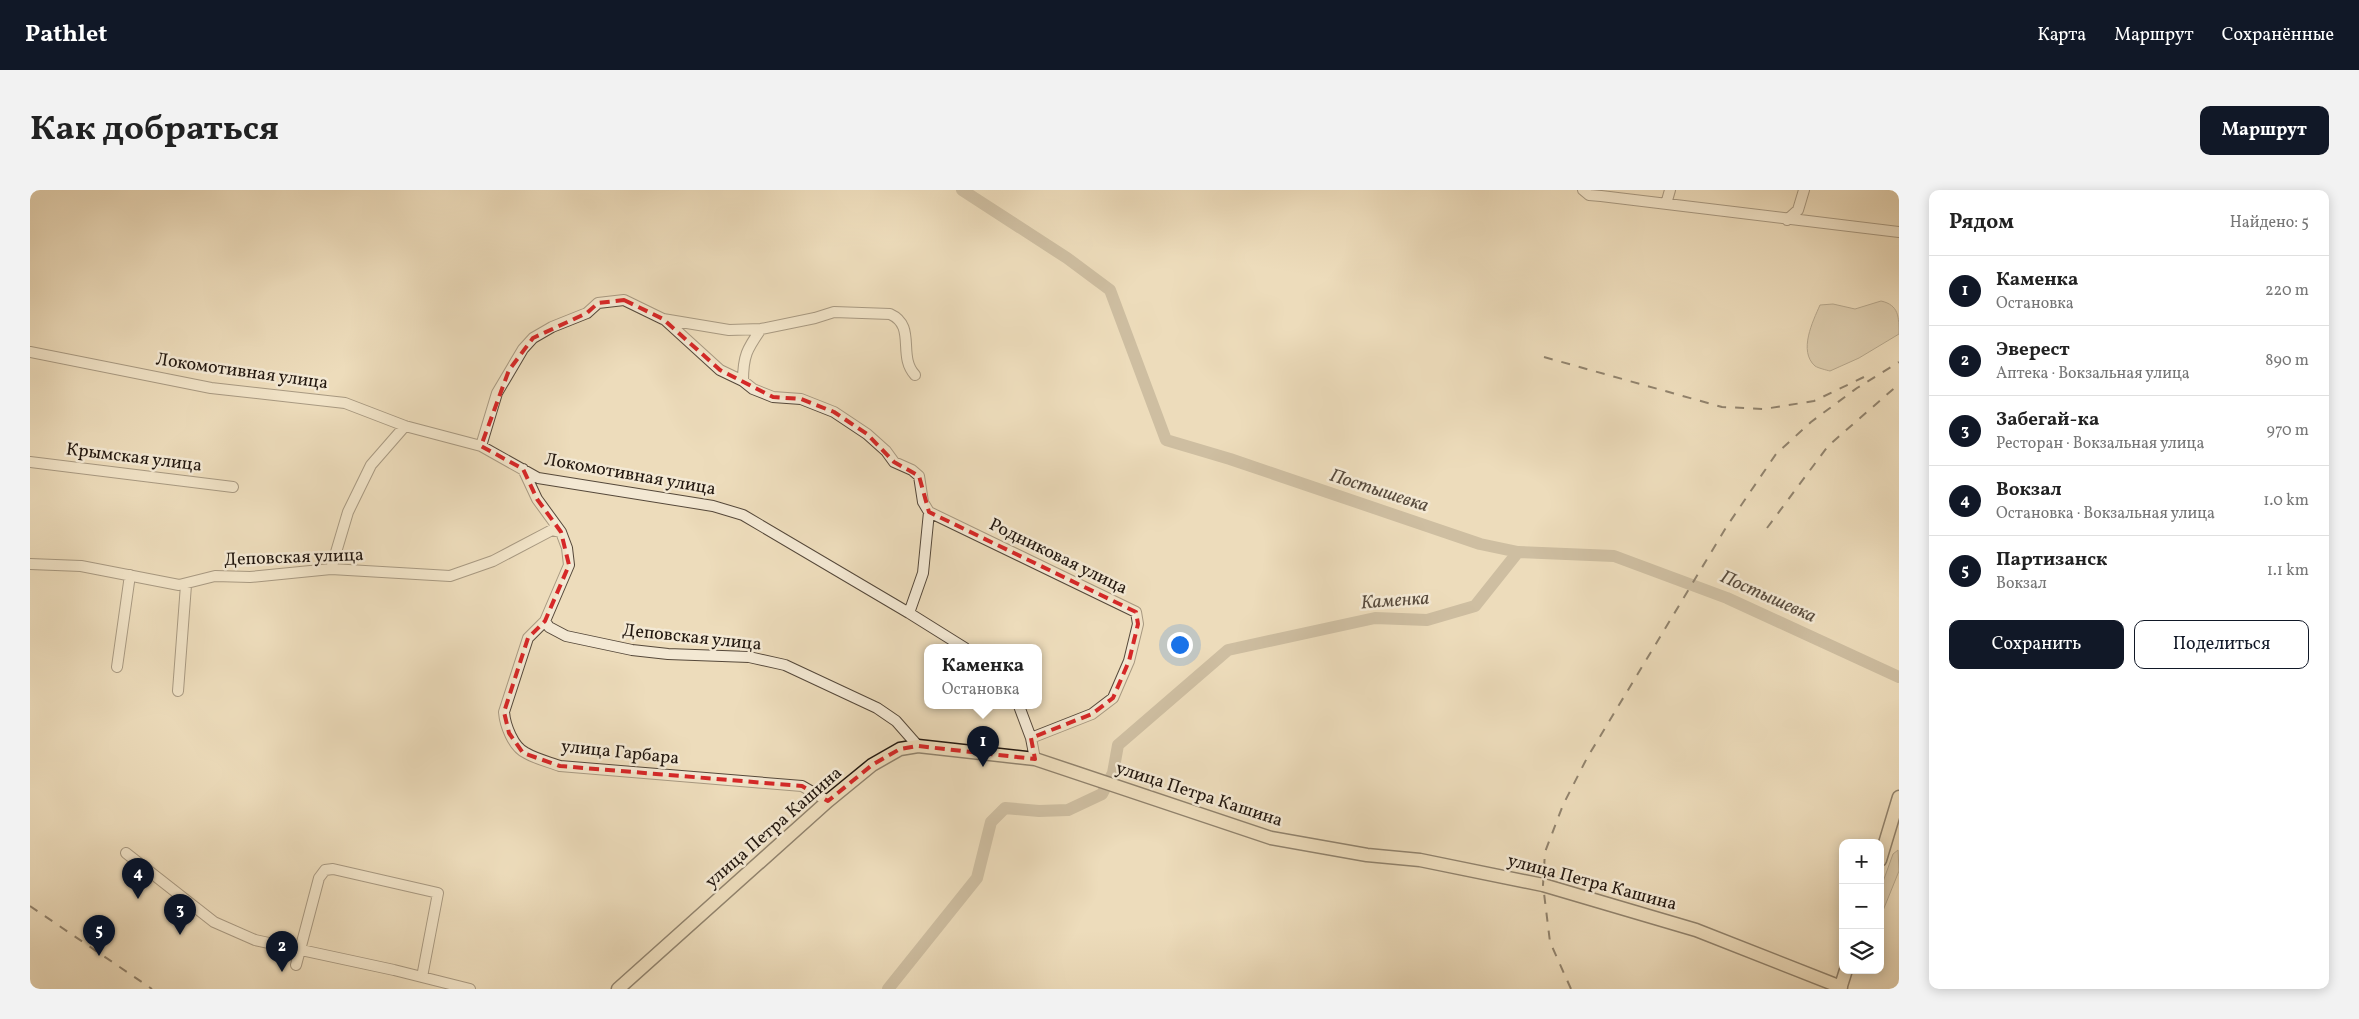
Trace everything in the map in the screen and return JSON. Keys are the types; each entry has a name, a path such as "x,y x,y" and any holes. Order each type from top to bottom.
{"main road":[{"name":"улица Петра Кашина","path":"618,989 828,801 886,756 900,750 918,746 1035,759 1271,838 1367,855 1420,860 1543,885 1696,930 1842,988"},
{"path":"1884,851 1895,826 1899,797"},
{"path":"1842,988 1845,974"}],"street":[{"path":"1582,190 1589,194 1788,220 1899,232"},
{"path":"1666,204 1670,190"},
{"path":"1788,220 1798,210 1804,190"},
{"path":"480,446 498,393 523,349 533,338 552,327 587,313 598,303 624,300 664,319 729,330 761,329 815,318 834,312 890,314 898,318 905,327 907,359 915,375"},
{"path":"664,319 720,370 753,389 774,397 801,399 834,412 867,434 886,451 894,462 919,476 923,502 929,512 923,573 909,613"},
{"path":"743,382 743,361 746,351 761,329"},
{"name":"Локомотивная улица","path":"30,352 211,388 345,403 405,426 480,446 538,478 713,506 742,515 959,644"},
{"path":"331,569 348,512 371,464 405,426"},
{"name":"Крымская улица","path":"30,462 233,487"},
{"path":"523,469 537,499 561,532 569,565 545,621"},
{"name":"Родниковая улица","path":"929,512 1136,612 1138,624 1129,661 1113,698 1092,714 1031,738"},
{"name":"Деповская улица","path":"30,564 81,566 186,585 215,576 250,577 331,569 450,576 493,561 552,530 561,532"},
{"path":"117,667 130,575"},
{"path":"178,691 186,585"},
{"name":"Деповская улица","path":"545,621 549,627 566,636 632,650 668,654 749,657 785,665 877,708 896,721 918,746"},
{"name":"улица Гарбара","path":"545,621 528,638 504,712 504,723 523,753 560,766 802,786 828,801"},
{"path":"1020,709 1031,738 1035,759"},
{"path":"126,853 214,922 255,940 470,989"},
{"path":"296,965 319,878 325,870 334,869 438,893 422,977"}],"highlighted area":[{"path":"624,300 663,319 720,370 773,397 801,399 834,412 867,434 894,462 919,476 929,512 1136,612 1138,624 1129,661 1113,698 1092,714 1031,738 1035,759 918,746 900,749 872,765 828,801 802,786 560,766 523,753 509,733 504,712 528,638 545,621 569,565 561,532 537,499 523,469 481,446 509,370 533,338 587,313 598,303"}],"shaded area":[{"path":"1881,301 1895,309 1899,322 1899,334 1859,358 1830,371 1815,366 1810,360 1807,344 1811,327 1820,305 1833,304 1855,309"},
{"path":"1898,850 1899,871 1884,908 1884,879 1893,854"}],"waterway":[{"name":"Постышевка","path":"962,190 1067,258 1110,290 1166,440 1230,459 1480,544 1518,552 1614,556 1727,598 1899,677"},
{"name":"Каменка","path":"888,989 977,878 991,822 1005,808 1039,811 1068,810 1102,794 1113,773 1118,745 1228,650 1375,618 1427,620 1475,606 1518,552"}],"railway":[{"path":"1544,357 1722,407 1764,409 1814,401 1866,376"},
{"path":"1571,989 1550,942 1543,885 1545,852 1563,805 1587,758 1727,526 1776,454 1811,422 1857,388 1899,362"},
{"path":"1767,528 1828,446 1899,384"},
{"path":"30,906 152,989"}],"place":[{"name":"Каменка","path":"983,767"},
{"name":"Вокзал","path":"138,899"},
{"name":"Забегай-ка","path":"180,935"},
{"name":"Партизанск","path":"99,956"},
{"name":"Эверест","path":"282,972"}]}
